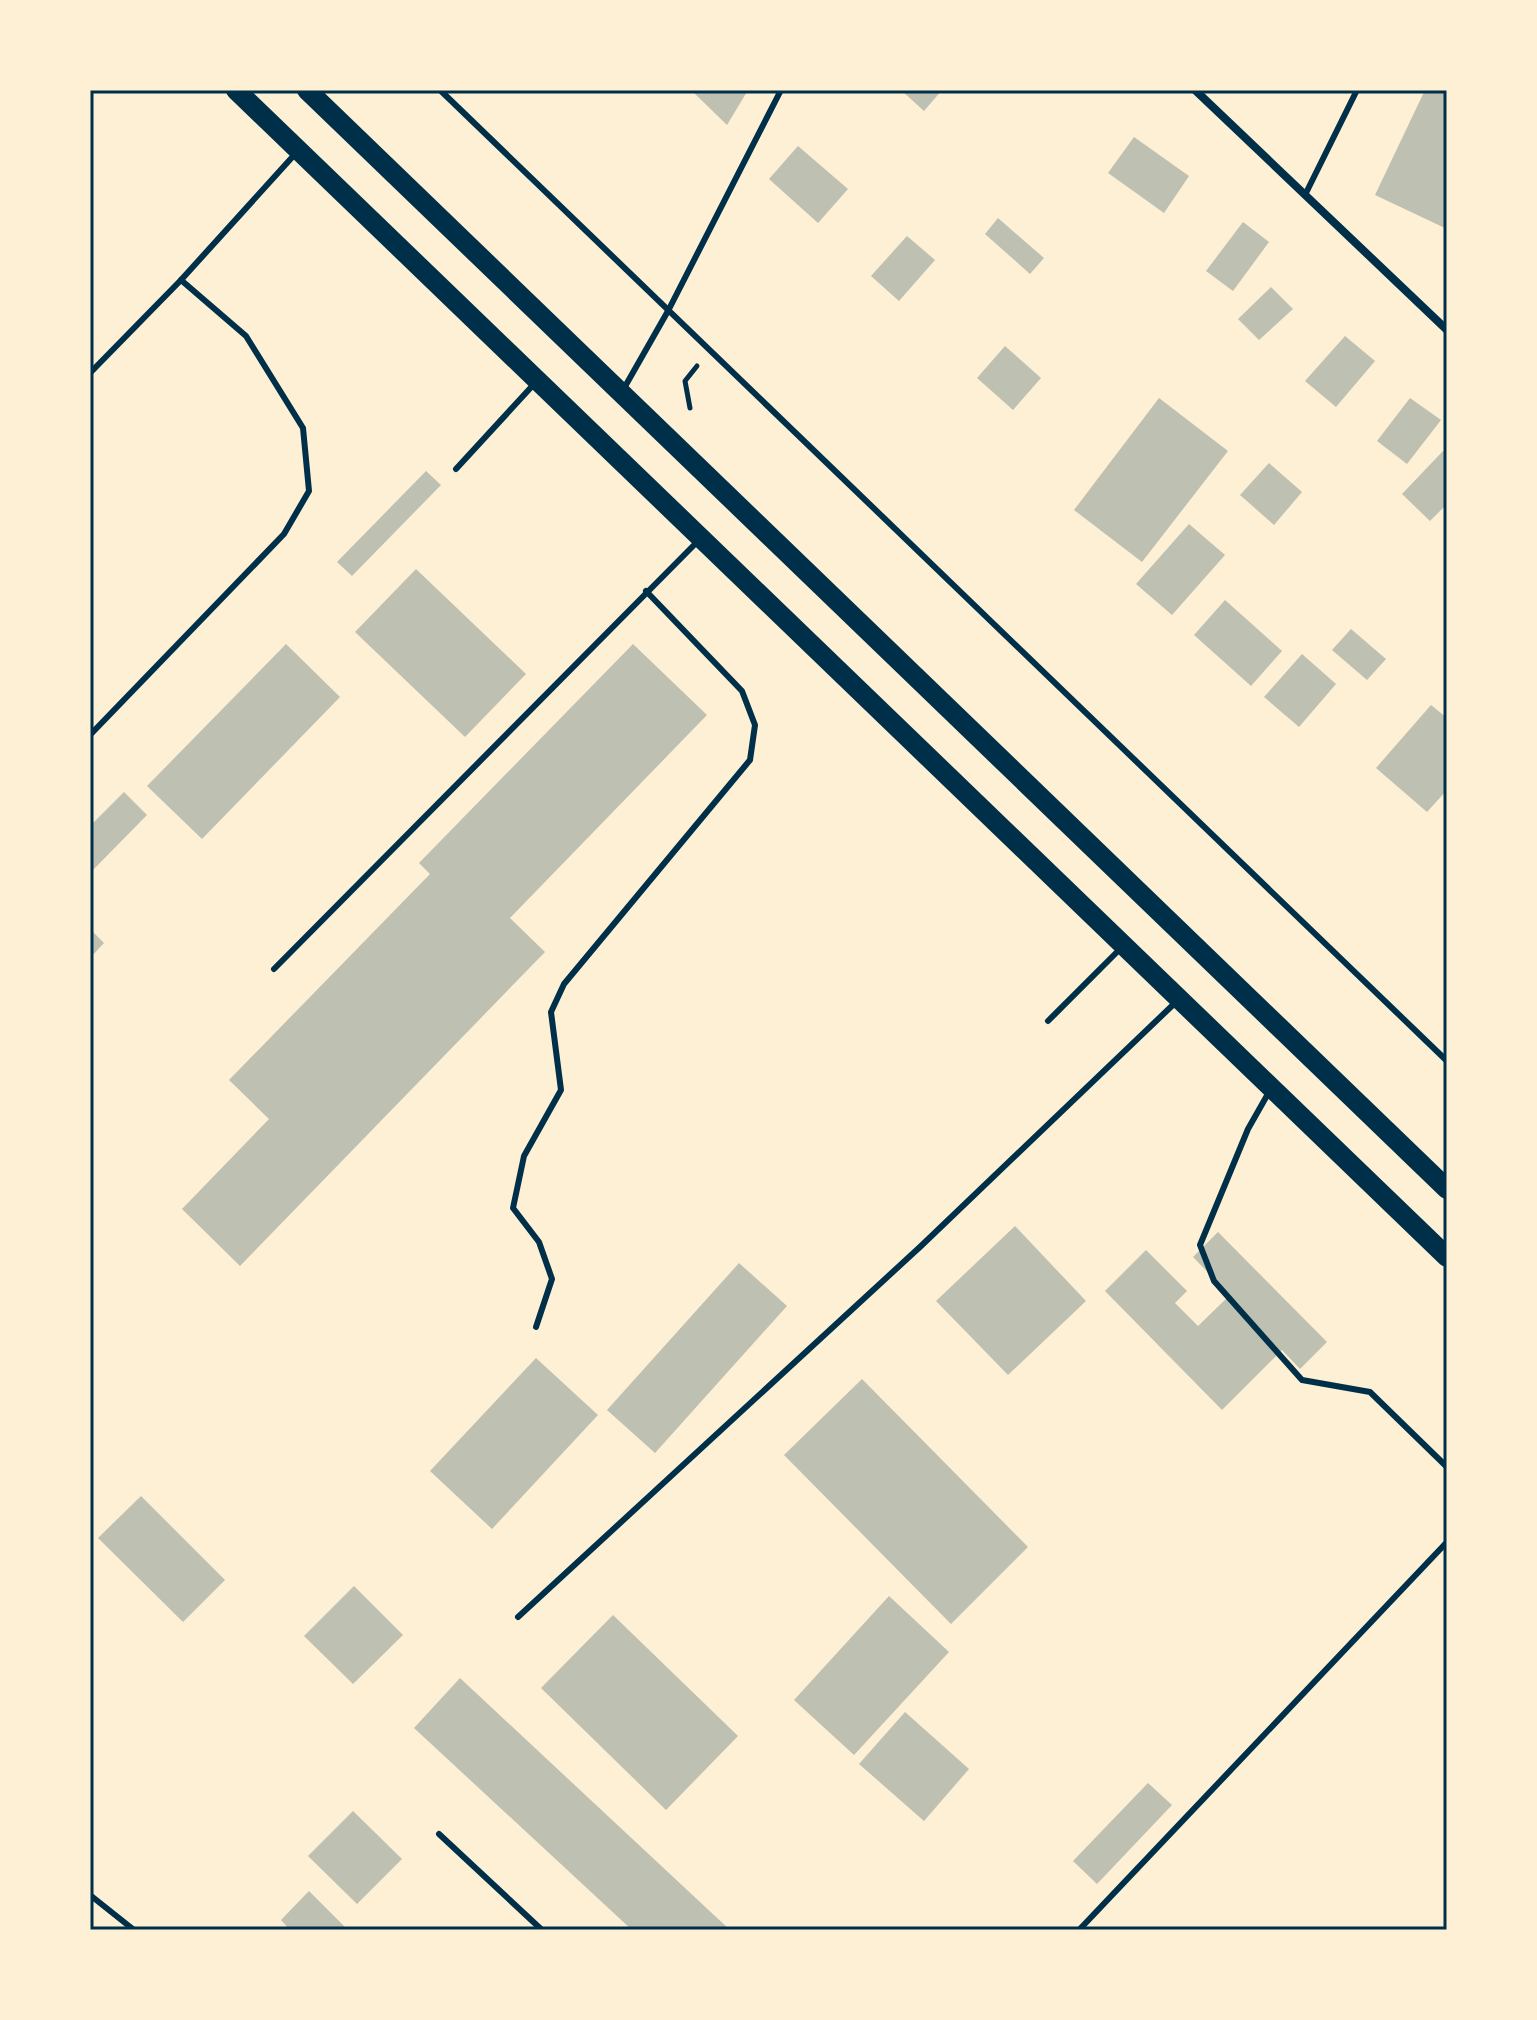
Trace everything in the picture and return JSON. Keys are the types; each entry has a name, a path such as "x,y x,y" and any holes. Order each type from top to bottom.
{"main road":[{"path":"236,90 1447,1257"},
{"path":"307,90 1447,1189"}],"street":[{"path":"1195,90 1447,330"}],"lane":[{"path":"440,90 1447,1061"},
{"path":"621,394 668,311 781,90"},
{"path":"1305,195 1357,90"},
{"path":"90,373 181,280 299,150"},
{"path":"90,735 284,534 309,491 303,428 246,336 181,280"},
{"path":"456,469 537,380"},
{"path":"274,969 701,538"},
{"path":"536,1327 552,1279 539,1242 513,1208 524,1156 561,1090 551,1012 564,984 750,760 752,748 755,725 742,691 646,591"},
{"path":"1048,1021 1123,945"},
{"path":"518,1617 921,1246 1179,999"},
{"path":"1271,1088 1248,1129 1200,1245 1214,1281 1302,1380 1370,1392 1447,1467"},
{"path":"1079,1930 1447,1542"},
{"path":"439,1834 542,1930"},
{"path":"90,1895 134,1930"}],"path":[{"path":"690,408 685,381 710,353"}],"building":[{"path":"691,90 748,90 727,125"},
{"path":"901,90 942,90 924,111"},
{"path":"1425,90 1447,90 1447,229 1375,195"},
{"path":"1134,137 1189,176 1164,213 1108,173"},
{"path":"798,146 848,189 818,223 769,179"},
{"path":"998,218 1044,258 1030,274 985,234"},
{"path":"1243,222 1269,242 1233,291 1206,271"},
{"path":"907,236 935,260 899,301 871,276"},
{"path":"1271,287 1293,309 1259,340 1238,319"},
{"path":"1345,336 1375,361 1336,407 1305,381"},
{"path":"1005,346 1041,378 1013,410 977,378"},
{"path":"1159,398 1228,451 1142,562 1074,510"},
{"path":"1410,398 1441,420 1407,464 1377,441"},
{"path":"1443,451 1447,454 1447,504 1430,521 1402,494"},
{"path":"1269,463 1302,492 1274,525 1240,495"},
{"path":"426,471 441,485 352,576 337,562"},
{"path":"1189,524 1225,555 1172,615 1136,584"},
{"path":"416,569 526,674 465,737 355,632"},
{"path":"1225,600 1282,651 1251,686 1194,635"},
{"path":"1351,629 1386,659 1367,680 1332,650"},
{"path":"286,644 340,697 202,839 147,786"},
{"path":"633,644 707,715 510,918 545,952 240,1266 182,1209 269,1119 229,1080 430,874 419,863"},
{"path":"1302,654 1336,684 1299,727 1264,697"},
{"path":"1431,705 1447,718 1447,790 1427,812 1376,768"},
{"path":"124,792 147,815 90,873 90,826"},
{"path":"90,929 104,943 90,958"},
{"path":"1015,1226 1086,1301 1008,1375 936,1301"},
{"path":"1218,1232 1327,1342 1300,1369 1282,1350 1222,1410 1105,1291 1146,1250 1187,1291 1175,1303 1198,1326 1230,1295 1193,1257"},
{"path":"739,1263 787,1306 655,1453 607,1410"},
{"path":"536,1358 598,1415 492,1529 430,1471"},
{"path":"862,1379 1028,1547 951,1624 784,1455"},
{"path":"141,1496 225,1580 183,1622 98,1538"},
{"path":"354,1586 403,1635 353,1684 304,1636"},
{"path":"889,1596 949,1652 854,1755 794,1700"},
{"path":"613,1615 738,1736 666,1810 541,1688"},
{"path":"460,1678 730,1930 632,1930 414,1728"},
{"path":"905,1712 969,1769 924,1821 859,1764"},
{"path":"1148,1783 1172,1805 1097,1884 1073,1861"},
{"path":"353,1811 402,1859 357,1904 308,1856"},
{"path":"309,1891 348,1930 290,1930 281,1920"}]}
